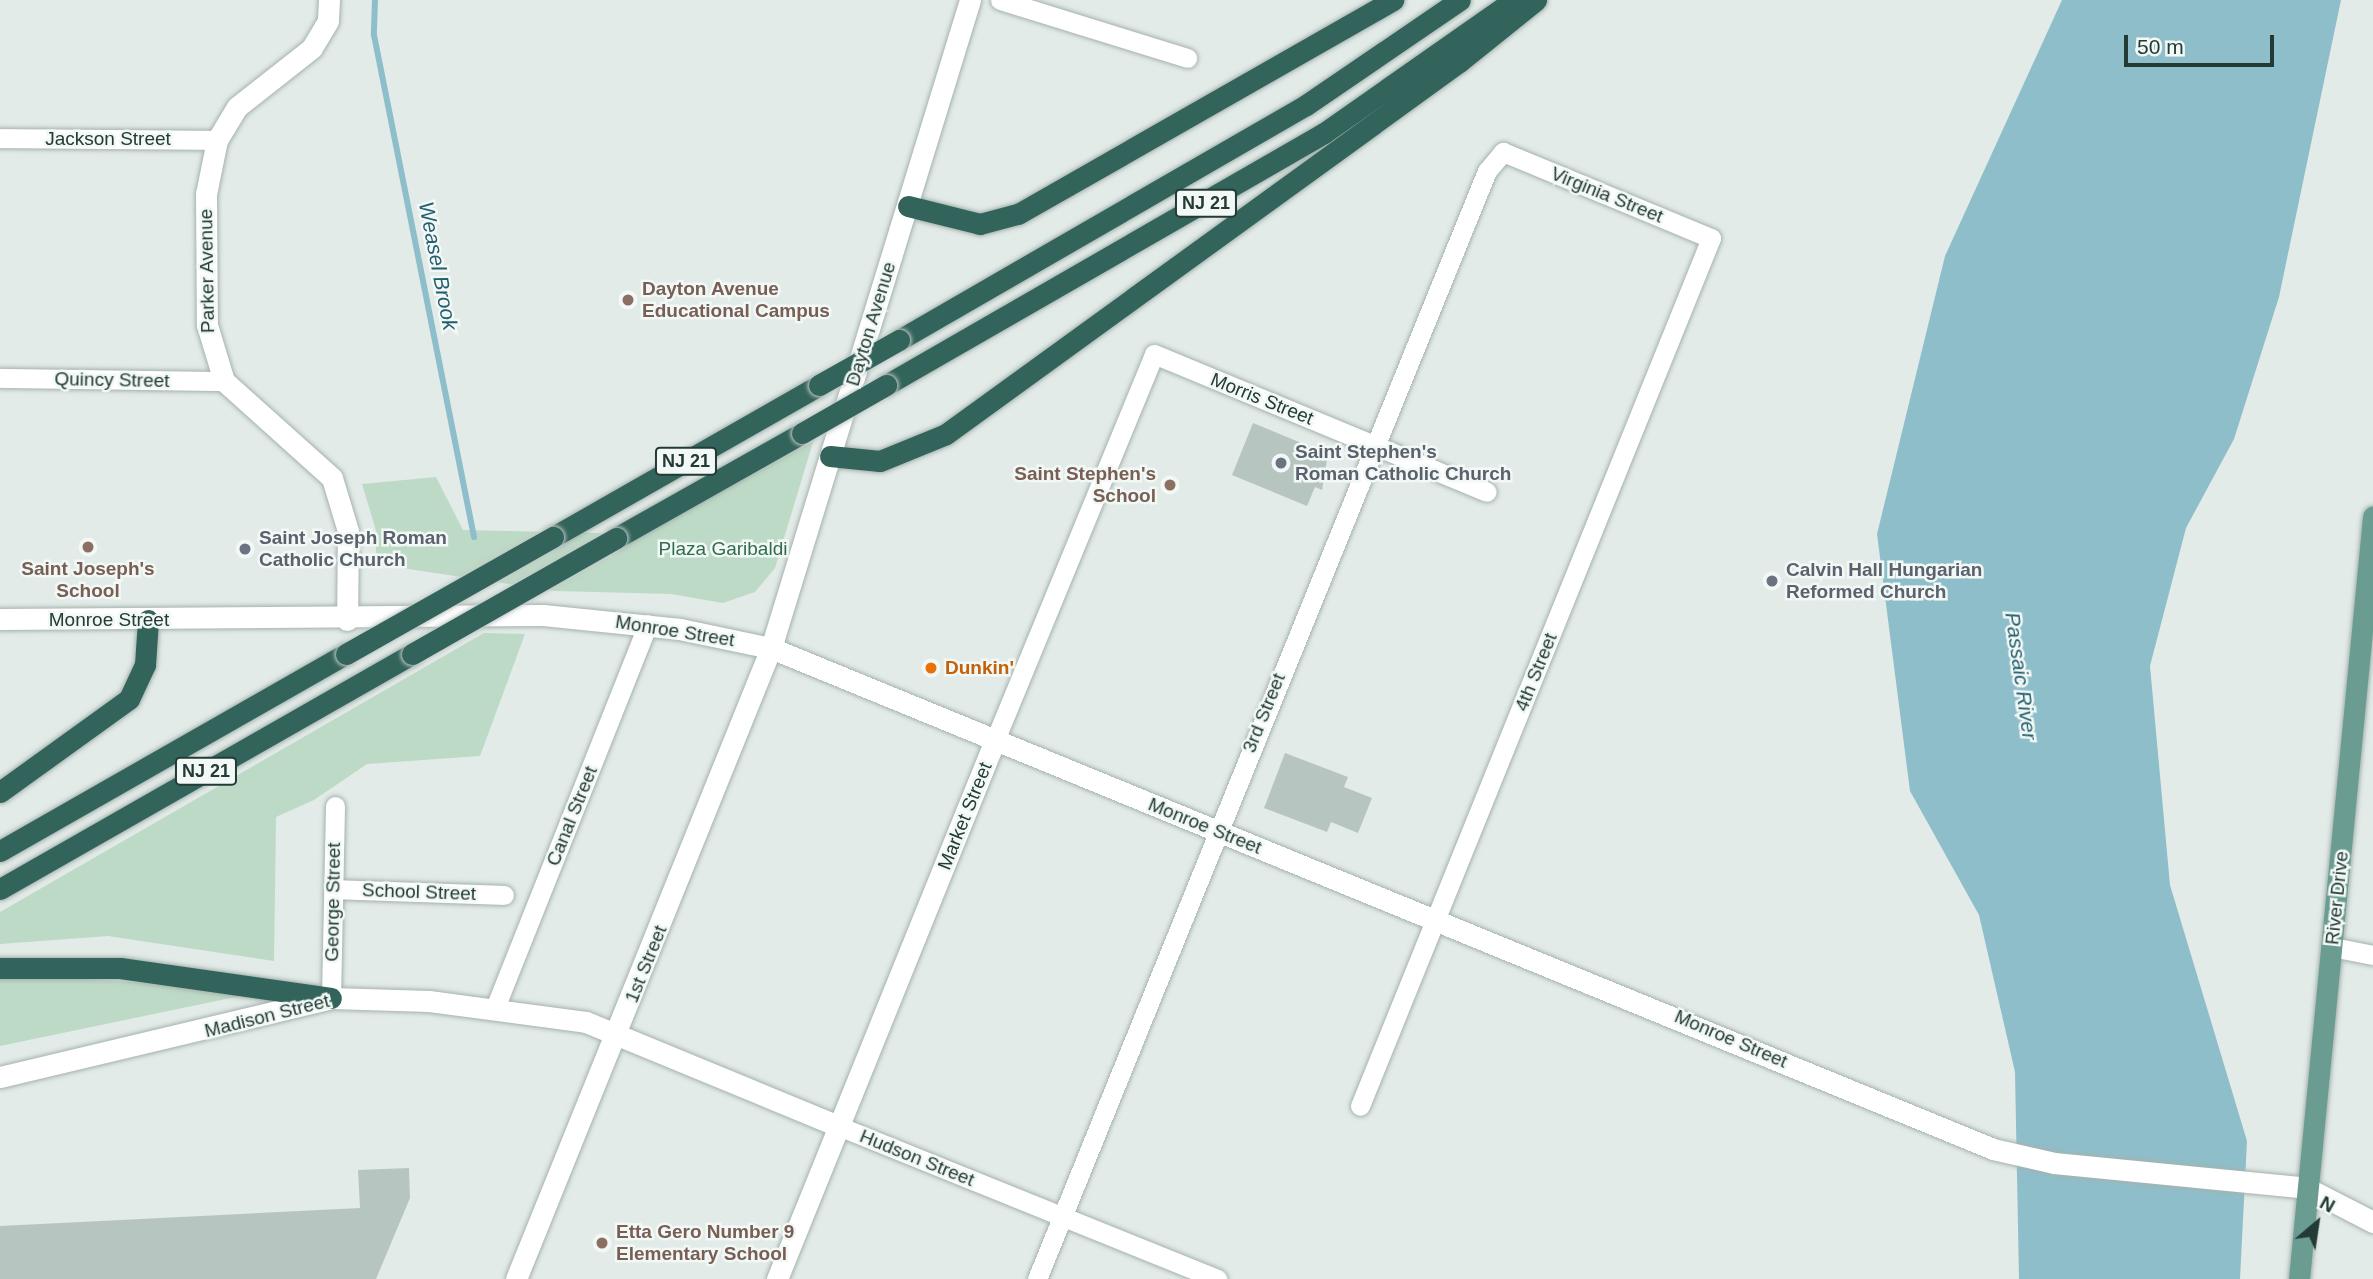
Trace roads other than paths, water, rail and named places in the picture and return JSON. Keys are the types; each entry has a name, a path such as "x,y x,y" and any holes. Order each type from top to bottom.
{"highway":[{"path":"908,206 980,223 1018,214 1393,0"},
{"name":"NJ 21","path":"0,851 899,340 1306,105 1460,0"},
{"name":"NJ 21","path":"0,889 1324,133 1514,0"},
{"path":"830,456 880,461 903,456 946,435 1459,62 1536,0"},
{"path":"0,792 129,699 145,665 148,620"},
{"path":"0,968 120,968 331,998"}],"main road":[{"name":"Parker Avenue","path":"329,0 328,20 317,42 237,107 217,140 206,194 206,325 224,381 331,478 348,531 347,620"},
{"name":"Dayton Avenue","path":"771,648 970,0"},
{"name":"River Drive","path":"2299,1279 2332,947 2367,666 2373,517"},
{"name":"Monroe Street","path":"0,619 347,620 543,615 648,624 771,648 1993,1149 2054,1163 2307,1188 2373,1222"},
{"name":"1st Street","path":"516,1279 618,1035 771,648"},
{"name":"Market Street","path":"777,1279 841,1127 995,740"},
{"name":"Madison Street","path":"0,1077 331,998 495,1008 586,1022 618,1035"},
{"name":"Hudson Street","path":"618,1035 841,1127"}],"street":[{"path":"1000,0 1187,58"},
{"name":"Jackson Street","path":"0,138 217,140"},
{"name":"Virginia Street","path":"1503,152 1711,238"},
{"name":"3rd Street","path":"1037,1279 1216,830 1487,171 1503,152"},
{"name":"4th Street","path":"1360,1106 1711,238"},
{"name":"Morris Street","path":"1154,354 1487,492"},
{"name":"Market Street","path":"995,740 1154,354"},
{"name":"Quincy Street","path":"0,378 224,381"},
{"name":"Canal Street","path":"495,1008 648,624"},
{"name":"George Street","path":"331,998 335,806"},
{"name":"School Street","path":"333,889 504,895"},
{"path":"2332,947 2373,955"},
{"name":"Hudson Street","path":"841,1127 1217,1279"}],"water":[{"name":"Passaic River","path":"2062,0 2341,0 2279,297 2234,439 2186,528 2150,666 2170,885 2247,1141 2240,1279 2019,1279 2015,1072 1979,915 1910,791 1877,534 1945,256"}],"waterway":[{"name":"Weasel Brook","path":"375,0 374,35 474,537"}],"place":[{"name":"Dayton Avenue Educational Campus","path":"628,300"},
{"name":"Saint Stephen's Roman Catholic Church","path":"1281,463"},
{"name":"Saint Stephen's School","path":"1170,485"},
{"name":"Saint Joseph's School","path":"88,547"},
{"name":"Saint Joseph Roman Catholic Church","path":"245,549"},
{"name":"Calvin Hall Hungarian Reformed Church","path":"1772,581"},
{"name":"Dunkin'","path":"931,668"},
{"name":"Etta Gero Number 9 Elementary School","path":"602,1243"}],"park label":[{"name":"Plaza Garibaldi","path":"723,549"}]}
